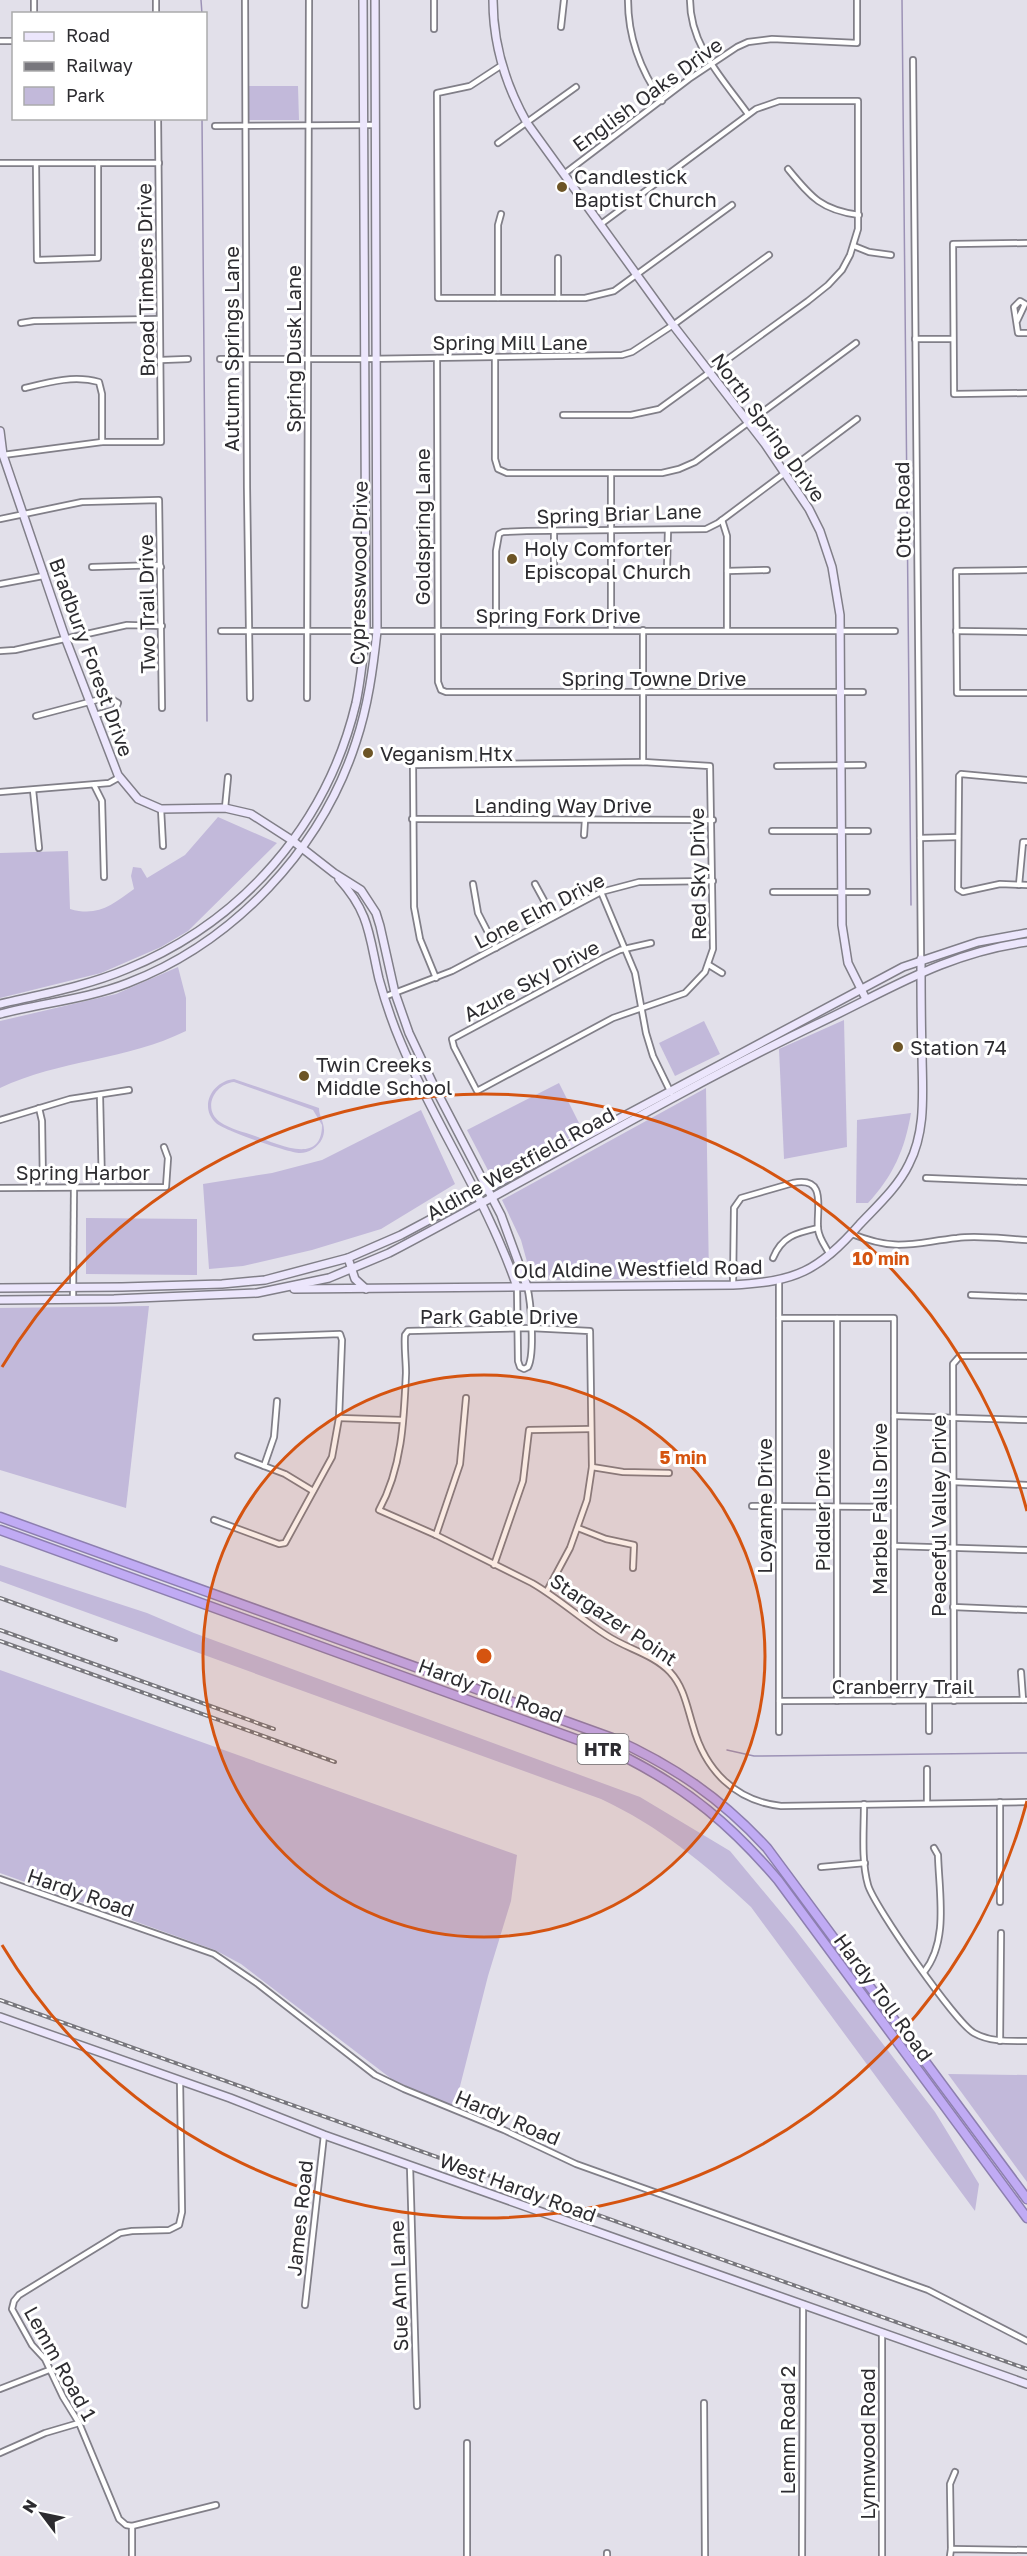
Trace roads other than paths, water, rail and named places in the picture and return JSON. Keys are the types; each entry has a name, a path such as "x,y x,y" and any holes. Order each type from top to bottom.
{"highway":[{"name":"Hardy Toll Road","path":"0,1517 612,1738 687,1776 731,1811 767,1848 1027,2199"},
{"name":"Hardy Toll Road","path":"0,1530 625,1757 685,1791 749,1846 778,1880 1027,2218"}],"main road":[{"name":"Cypresswood Drive","path":"0,1004 103,979 157,956 202,929 234,905 264,876 293,841 318,803 344,742 362,674 366,631 363,0"},
{"name":"Cypresswood Drive","path":"0,1014 72,999 130,982 203,944 260,898 301,848 333,798 355,745 369,690 377,631 375,0"},
{"name":"North Spring Drive","path":"493,0 494,26 502,65 511,93 527,123 673,325 785,472 809,509 827,549 837,589 840,631 842,925 845,955 866,999"},
{"path":"365,242 376,242"},
{"name":"Bradbury Forest Drive","path":"0,431 1,455 24,515 66,640 118,775 138,799 161,809 225,808 251,814 293,841 334,873"},
{"path":"366,499 376,499"},
{"path":"344,742 355,745"},
{"path":"334,873 361,890 369,901 380,926 395,993 409,1033 435,1088 493,1197 512,1240 527,1286"},
{"path":"334,873 361,907 367,921 384,997 401,1044 483,1202 517,1287"},
{"path":"234,905 240,915"},
{"name":"Aldine Westfield Road","path":"0,1300 236,1295 284,1289 352,1270 405,1245 674,1098 785,1029 862,989 921,960 978,942 1027,933"},
{"name":"Aldine Westfield Road","path":"0,1288 73,1288 266,1280 348,1258 401,1234 670,1090 789,1037 921,972 966,954 1027,942"},
{"path":"157,956 162,967"},
{"name":"Old Aldine Westfield Road","path":"284,1289 733,1285 779,1281 809,1270 830,1255 852,1234 905,1172 918,1139 922,1113 921,960"},
{"path":"376,965 387,962"},
{"path":"71,988 72,999"},
{"path":"785,1029 789,1037"},
{"path":"425,1092 435,1088"},
{"path":"615,1120 619,1128"},
{"path":"559,1149 564,1158"},
{"path":"401,1234 405,1245"},
{"path":"348,1258 355,1279 366,1289"},
{"path":"194,1296 195,1284"},
{"name":"West Hardy Road","path":"0,2017 180,2080 410,2166 1027,2384"}],"street":[{"name":"Autumn Springs Lane","path":"245,0 244,126 250,698"},
{"name":"Spring Dusk Lane","path":"307,698 309,0"},
{"path":"434,0 434,29"},
{"path":"561,27 564,0"},
{"path":"628,0 630,33 637,58 662,101"},
{"path":"690,0 695,36 748,114"},
{"name":"English Oaks Drive","path":"564,174 737,47 756,41 857,43 858,0"},
{"name":"Otto Road","path":"913,60 921,960"},
{"path":"502,65 470,86 437,93 438,298 585,298 604,294 638,274 732,205"},
{"path":"498,143 576,87"},
{"path":"563,415 649,413 669,403 828,285 842,270 854,246 859,215 858,101 779,101 767,104 748,114 601,224"},
{"name":"Broad Timbers Drive","path":"102,442 161,442 158,120"},
{"path":"216,126 375,125"},
{"path":"0,163 159,163"},
{"path":"36,164 38,260 98,258 99,163"},
{"path":"788,169 818,202 834,211 859,215"},
{"path":"498,298 498,225 501,214"},
{"path":"1027,243 953,244 952,339 954,393 1027,393"},
{"path":"854,246 869,252 891,255"},
{"name":"Spring Mill Lane","path":"220,358 376,359 622,355 632,352 673,325 768,255"},
{"path":"558,258 558,298"},
{"path":"21,323 159,319"},
{"path":"1017,321 1018,333 1027,333"},
{"path":"915,339 952,339"},
{"path":"495,357 495,459 498,470 504,472 662,472 679,469 695,462 856,343"},
{"name":"Goldspring Lane","path":"437,358 438,682 441,690 446,692"},
{"path":"161,360 189,359"},
{"path":"1,455 102,442 102,394 99,382 88,379 62,380 25,388"},
{"name":"Spring Briar Lane","path":"496,630 496,542 499,534 504,532 706,529 722,520 857,419"},
{"path":"611,473 611,630"},
{"name":"Two Trail Drive","path":"24,515 82,502 159,500 162,708"},
{"path":"0,519 24,515"},
{"path":"722,520 727,536 727,630"},
{"path":"667,568 668,530"},
{"path":"554,531 554,567"},
{"path":"92,567 160,565 161,567"},
{"path":"727,571 767,570"},
{"path":"1027,570 956,570 957,693 1027,693"},
{"path":"0,584 43,576 44,573"},
{"path":"0,651 66,640 128,625 162,626"},
{"path":"436,978 415,920 413,765 643,762 643,630"},
{"name":"Spring Fork Drive","path":"221,631 895,631"},
{"path":"956,631 1027,632"},
{"name":"Spring Towne Drive","path":"446,692 863,692"},
{"path":"36,716 108,697 118,704 115,710 94,715"},
{"name":"Red Sky Drive","path":"477,1091 613,1018 642,1007 674,999 701,979 709,965 713,949 710,766 643,762"},
{"path":"777,766 863,765"},
{"path":"1027,780 961,774 959,776 958,888 961,892 1000,884 1027,885"},
{"path":"0,792 109,783 118,778 118,775"},
{"path":"225,808 228,777"},
{"path":"94,785 102,801 104,877"},
{"path":"33,790 39,848"},
{"path":"161,809 163,846"},
{"name":"Landing Way Drive","path":"412,819 712,820"},
{"path":"584,835 585,820"},
{"path":"772,831 868,831"},
{"path":"920,838 958,837"},
{"path":"1019,885 1025,842"},
{"name":"Lone Elm Drive","path":"384,997 436,978 601,892 639,882 713,880"},
{"path":"473,884 478,913 495,948"},
{"path":"535,884 553,917"},
{"path":"601,892 635,974 648,1044 674,1098"},
{"path":"773,892 867,892"},
{"name":"Azure Sky Drive","path":"477,1091 453,1047 452,1039 566,977 624,949 651,943"},
{"path":"709,965 722,973"},
{"path":"0,1120 70,1099 129,1090"},
{"path":"100,1096 102,1187"},
{"path":"39,1108 42,1122 43,1187"},
{"name":"Spring Harbor","path":"0,1188 166,1187 168,1158 164,1148"},
{"path":"926,1178 1027,1182"},
{"path":"733,1285 734,1208 741,1198 793,1183 806,1182 816,1189 818,1194 818,1228 830,1255"},
{"path":"74,1187 74,1299"},
{"path":"772,1258 782,1241 791,1235 818,1228"},
{"path":"852,1234 884,1245 904,1245 958,1238 1027,1240"},
{"name":"Loyanne Drive","path":"779,1281 779,1732"},
{"path":"517,1287 518,1361 520,1367 524,1369 530,1363 531,1303 527,1286"},
{"path":"971,1295 1027,1297"},
{"path":"779,1318 837,1318"},
{"name":"Marble Falls Drive","path":"837,1318 894,1318 894,1701"},
{"name":"Piddler Drive","path":"837,1318 837,1701"},
{"name":"Park Gable Drive","path":"402,1420 405,1335 408,1331 531,1328 590,1331 590,1429"},
{"path":"214,1520 279,1544 285,1543 332,1457 339,1418 342,1340 340,1334 256,1337"},
{"name":"Peaceful Valley Drive","path":"954,1701 954,1364 960,1356 1027,1356"},
{"path":"436,1535 460,1464 466,1398"},
{"path":"264,1466 276,1431 277,1401"},
{"path":"894,1416 1027,1420"},
{"path":"339,1418 402,1420"},
{"name":"Stargazer Point","path":"402,1420 396,1468 379,1510 436,1535 547,1591 605,1635 652,1658 671,1673 685,1697 696,1738 709,1764 724,1781 741,1794 761,1803 781,1806 1027,1802"},
{"path":"494,1565 523,1481 529,1430 590,1429 592,1467 587,1500 578,1527 547,1591"},
{"path":"238,1456 293,1478 313,1491"},
{"path":"592,1467 623,1472 669,1473"},
{"path":"953,1482 1027,1485"},
{"path":"752,1506 894,1507"},
{"path":"578,1527 606,1539 634,1545 633,1568"},
{"path":"894,1546 1027,1550"},
{"path":"953,1607 1027,1610"},
{"path":"1021,1672 1025,1700"},
{"name":"Cranberry Trail","path":"779,1701 1025,1700"},
{"path":"929,1701 929,1731"},
{"path":"927,1769 927,1802"},
{"path":"1000,1802 1000,1902"},
{"path":"864,1804 867,1883 875,1903 962,2024 978,2036 1000,2041 1027,2041"},
{"path":"924,1972 936,1954 939,1937 938,1856 934,1848"},
{"path":"821,1867 865,1863"},
{"name":"Hardy Road","path":"0,1879 214,1954 258,1984 375,2075 404,2090 504,2130 576,2164 928,2290 1027,2341"},
{"path":"1000,2041 1001,1933"},
{"name":"Lemm Road 1","path":"132,2526 126,2525 119,2519 79,2423 45,2359 32,2345 12,2308 14,2301 28,2289 120,2233 132,2230 169,2230 179,2225 182,2212 180,2080"},
{"name":"James Road","path":"305,2305 324,2135"},
{"name":"Sue Ann Lane","path":"410,2166 417,2406"},
{"name":"Lemm Road 2","path":"802,2556 803,2304"},
{"name":"Lynnwood Road","path":"882,2332 882,2556"},
{"path":"0,2389 49,2370"},
{"path":"704,2403 705,2556"},
{"path":"0,2453 45,2433 79,2423"},
{"path":"467,2443 467,2556"},
{"path":"951,2556 950,2484 955,2472"},
{"path":"132,2556 132,2526 216,2505"},
{"path":"951,2549 1007,2554 1027,2550"}],"waterway":[{"path":"201,0 202,12"},
{"path":"902,0 911,905"},
{"path":"202,120 207,721"},
{"path":"727,1750 754,1756 1027,1753"}],"railway":[{"path":"0,1598 116,1640"},
{"path":"0,1630 274,1729"},
{"path":"0,1641 335,1762"},
{"path":"0,2000 1027,2369"}],"place":[{"name":"Candlestick Baptist Church","path":"562,187"},
{"name":"Holy Comforter Episcopal Church","path":"512,559"},
{"name":"Veganism Htx","path":"368,753"},
{"name":"Station 74","path":"898,1047"},
{"name":"Twin Creeks Middle School","path":"304,1076"}]}
